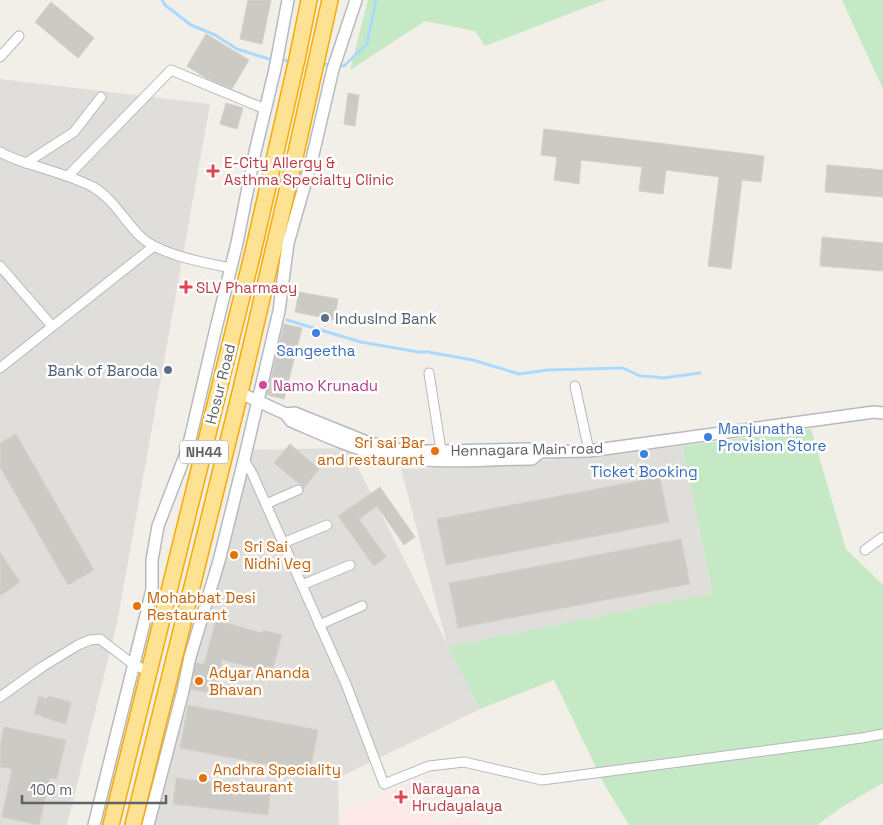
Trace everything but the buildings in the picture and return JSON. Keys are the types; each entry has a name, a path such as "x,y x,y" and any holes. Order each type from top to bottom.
{"highway":[{"name":"Hosur Road","path":"111,825 253,252 309,0"},
{"name":"Hosur Road","path":"133,825 240,393 330,0"}],"street":[{"path":"94,825 152,590 152,560 158,526 188,448 237,243 288,0"},
{"path":"148,825 190,656 219,561 244,460 279,311 288,243 312,159 331,78 356,0"},
{"path":"0,57 19,36"},
{"path":"68,176 171,70 265,109"},
{"path":"26,163 74,132 101,97"},
{"path":"0,152 26,163 81,180 96,188 107,196 141,237 154,246 204,263 231,268"},
{"path":"0,368 154,246"},
{"path":"0,266 52,326"},
{"path":"429,373 442,456"},
{"path":"575,386 589,451"},
{"name":"Hennagara Main road","path":"240,393 286,414 295,413 386,448 442,456 530,449 540,452 589,451 874,412 883,413"},
{"path":"244,460 252,473 346,684 384,784 430,766 464,762 542,780 883,734"},
{"path":"266,504 298,490"},
{"path":"283,543 327,525"},
{"path":"865,550 883,536"},
{"path":"302,585 350,565"},
{"path":"319,625 362,606"},
{"path":"0,696 42,667 78,645 90,640 100,639 134,666 149,672"}],"shaded area":[{"path":"0,79 210,104 117,623 67,825 0,825"},
{"path":"682,446 713,593 449,647 480,709 338,778 339,825 155,825 242,450 348,448 447,644 401,469 480,467"},
{"name":"Narayana Hrudayalaya","path":"418,779 432,822 477,815 481,825 339,825 339,815"}],"green space":[{"path":"368,0 605,0 485,46 475,31 425,21 350,70"},
{"path":"842,0 883,0 883,89"},
{"path":"811,429 846,549 883,585 883,783 842,807 817,825 629,825 604,784 554,680 480,709 448,647 713,593 682,446"}],"waterway":[{"path":"162,0 165,5 191,25 215,35 237,49 269,59 293,61"},
{"path":"321,64 344,66 367,44 376,0"},
{"path":"287,320 361,342 473,360 519,374 548,370 623,368 640,376 663,378 700,373"}],"place":[{"name":"E-City Allergy & Asthma Specialty Clinic","path":"213,171"},
{"name":"SLV Pharmacy","path":"186,287"},
{"name":"IndusInd Bank","path":"325,318"},
{"name":"Sangeetha","path":"316,333"},
{"name":"Bank of Baroda","path":"168,370"},
{"name":"Namo Krunadu","path":"263,385"},
{"name":"Manjunatha Provision Store","path":"708,437"},
{"name":"Sri sai Bar and restaurant","path":"435,451"},
{"name":"Ticket Booking","path":"644,454"},
{"name":"Sri Sai Nidhi Veg","path":"234,555"},
{"name":"Mohabbat Desi Restaurant","path":"137,606"},
{"name":"Adyar Ananda Bhavan","path":"199,681"},
{"name":"Andhra Speciality Restaurant","path":"203,778"},
{"name":"Narayana Hrudayalaya","path":"401,797"}]}
